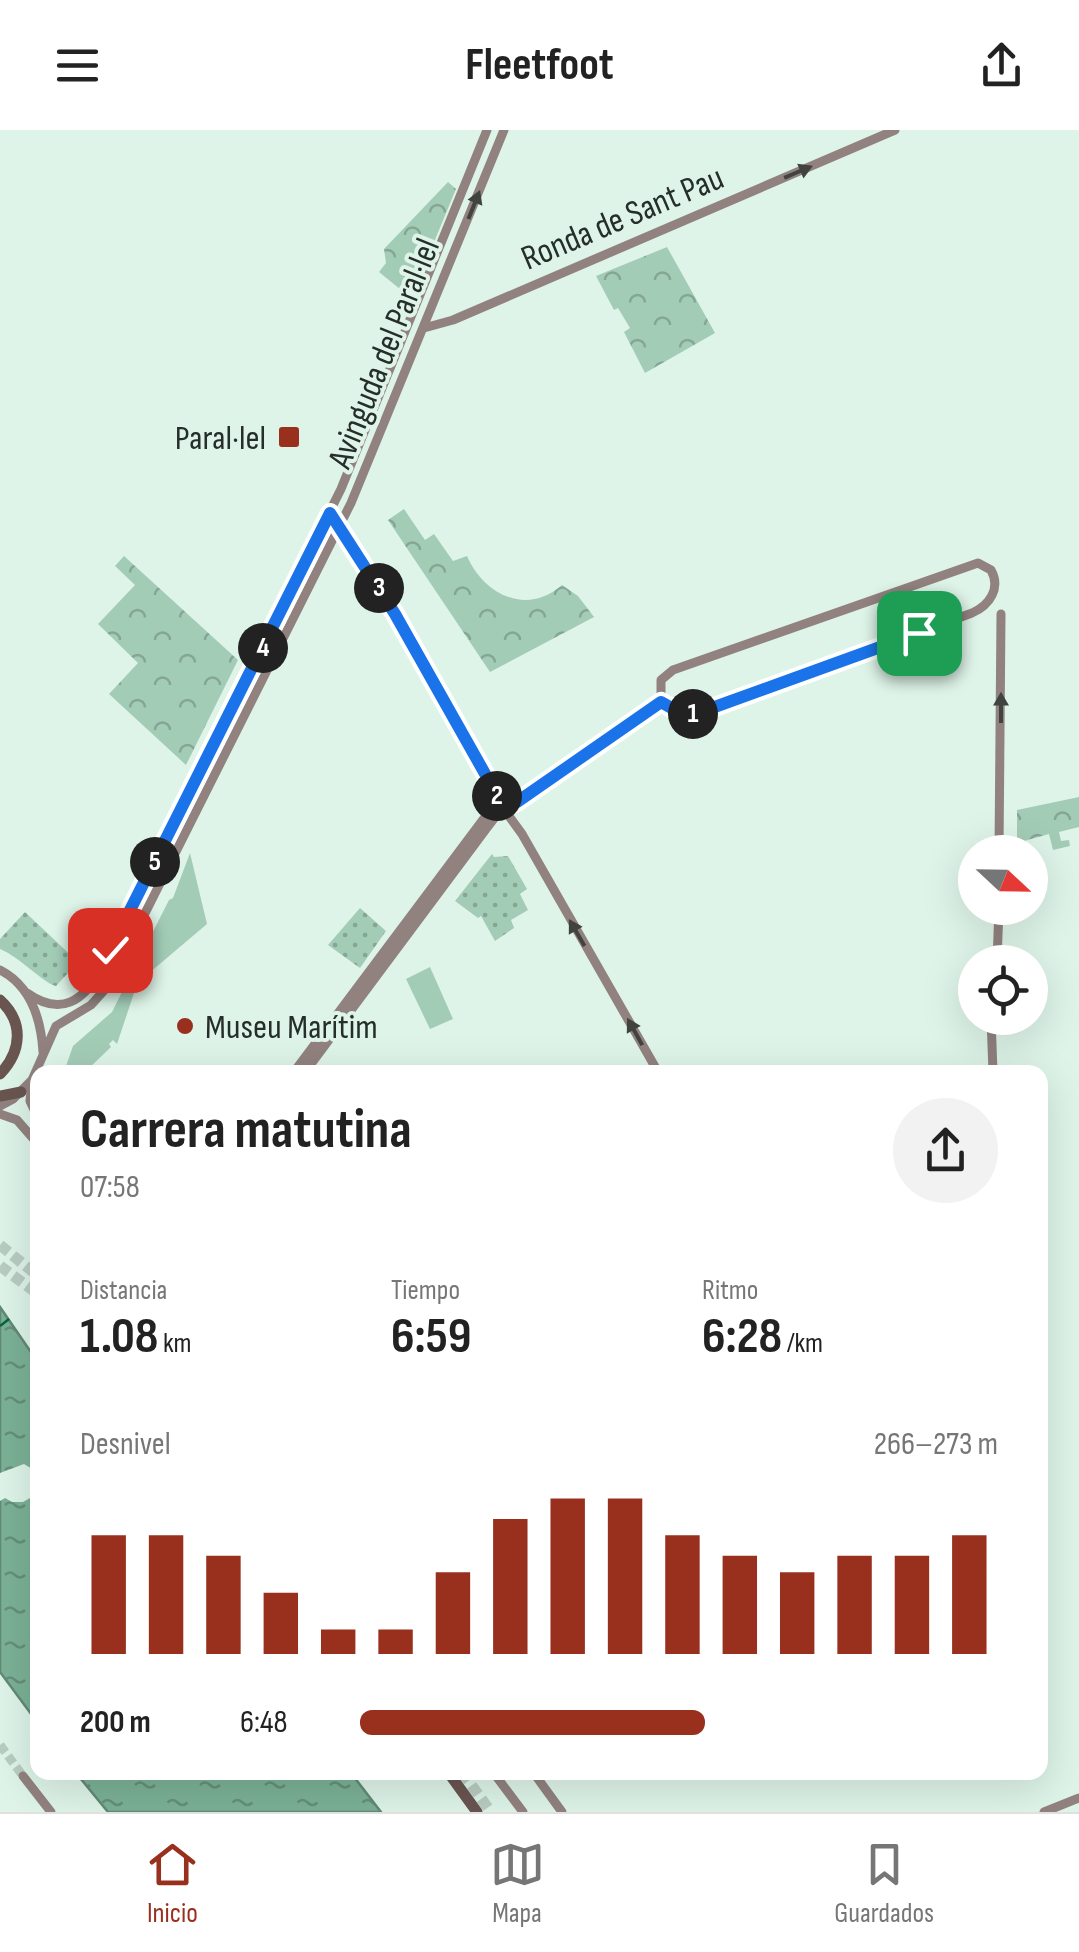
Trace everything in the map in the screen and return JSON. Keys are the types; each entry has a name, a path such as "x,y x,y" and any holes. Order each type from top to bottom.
{"highway":[{"path":"0,1000 14,1018 18,1038 14,1056 0,1074"},
{"path":"0,1096 21,1092"},
{"path":"454,1780 477,1812"}],"main road":[{"name":"Avinguda del Paral·lel","path":"27,993 47,1004 59,1005 82,995 92,984 330,513 487,130"},
{"name":"Avinguda del Paral·lel","path":"39,1065 56,1026 91,1006 109,985 340,526 504,130"},
{"name":"Ronda de Sant Pau","path":"424,328 453,320 895,130"},
{"path":"330,513 395,614 497,795 501,810 522,834 654,1065"},
{"path":"978,563 991,570 996,581 988,604 972,613 698,713 682,714 661,702 661,680 672,670 967,565 978,563"},
{"path":"999,835 1001,614"},
{"path":"299,1065 488,812 517,802 661,702"},
{"path":"310,1065 501,810"},
{"path":"0,970 27,993 38,1022 42,1057"},
{"path":"991,1035 993,1065"},
{"path":"0,1106 30,1082"},
{"path":"0,1114 17,1120 30,1135"},
{"path":"24,1776 51,1812"},
{"path":"499,1780 522,1812"},
{"path":"539,1780 562,1812"},
{"path":"1044,1812 1079,1798"}],"green space":[{"path":"448,182 456,189 411,298 379,272 386,263 384,249"},
{"path":"667,247 715,333 645,373 624,332 630,328 618,308 614,310 596,276"},
{"path":"404,509 425,540 434,534 453,561 467,556 495,590 521,600 535,599 562,585 578,596 594,617 490,672 388,520"},
{"path":"124,556 238,660 186,765 109,694 138,663 98,624 135,585 115,566"},
{"path":"1079,797 1079,827 1059,832 1061,841 1069,840 1070,846 1053,850 1049,834 1017,835 1017,810"},
{"path":"190,853 207,924 142,979 130,977 173,898"},
{"path":"492,854 508,856 527,889 520,894 528,910 511,920 514,928 495,941 481,916 478,918 455,901"},
{"path":"360,908 386,931 360,968 328,945"},
{"path":"25,912 78,962 56,986 0,949 0,939"},
{"path":"430,967 453,1019 430,1029 406,979"},
{"path":"127,982 136,987 117,1044 113,1040 92,1065 66,1065 73,1046 112,1012"}],"water":[{"path":"0,1307 30,1351 30,1713 0,1672"},
{"path":"82,1780 356,1780 381,1812 108,1812"}],"pier":[{"path":"24,1464 30,1468 30,1498 23,1502 5,1498 0,1501 0,1473"}],"ferry route":[{"path":"0,1326 9,1319"}],"tunnel":[{"path":"0,1245 30,1269"},
{"path":"0,1266 30,1288"},
{"path":"0,1745 23,1776"},
{"path":"468,1780 491,1812"}],"place":[{"name":"Paral·lel","path":"289,437"},
{"name":"Museu Marítim","path":"185,1026"}],"route":[{"path":"110,950 330,513 395,614 499,804 505,807 661,702 682,714 698,713 919,633"}]}
